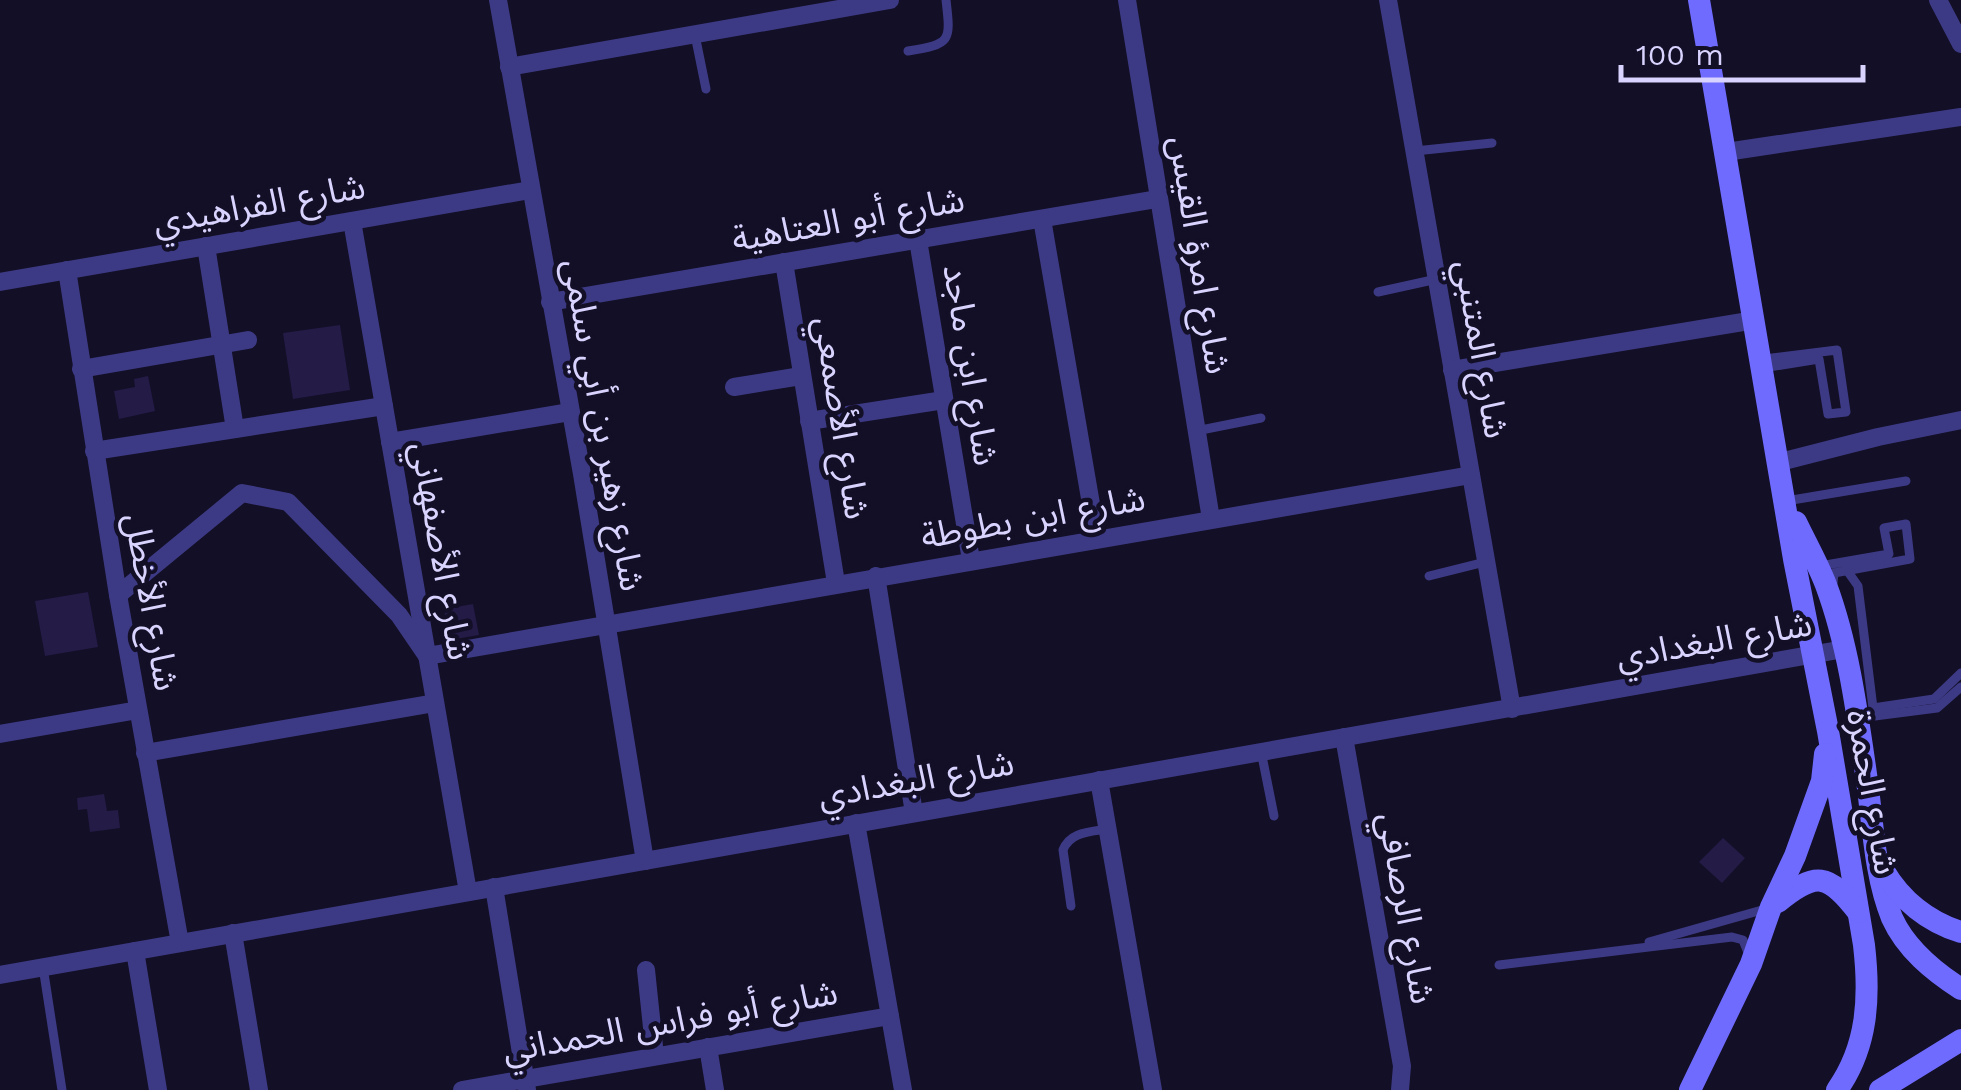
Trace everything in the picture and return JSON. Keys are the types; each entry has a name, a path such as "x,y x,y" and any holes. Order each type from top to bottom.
{"street":[{"name":"شارع زهير بن أبي سلمى","path":"498,0 645,860"},
{"path":"510,67 890,0"},
{"name":"شارع امرؤ القيس","path":"1127,0 1210,519"},
{"name":"شارع المتنبي","path":"1388,0 1512,710"},
{"name":"شارع الحمرة","path":"1699,0 1868,978 1859,1048 1837,1090"},
{"path":"1938,0 1961,44"},
{"path":"1726,152 1961,117"},
{"name":"شارع الفراهيدي","path":"0,282 530,190"},
{"name":"شارع أبو العتاهية","path":"550,302 1157,200"},
{"path":"1042,219 1097,538"},
{"name":"شارع الأصفهاني","path":"352,221 468,892"},
{"name":"شارع ابن ماجد","path":"918,240 971,560"},
{"path":"206,246 235,429"},
{"name":"شارع الأصمعي","path":"784,262 836,583"},
{"name":"شارع الأخطل","path":"66,270 180,943"},
{"path":"1452,370 1755,320"},
{"path":"82,368 248,340"},
{"path":"734,387 801,376"},
{"path":"809,421 944,400"},
{"path":"94,451 384,406"},
{"path":"390,442 570,412"},
{"path":"1780,462 1961,420"},
{"name":"شارع ابن بطوطة","path":"427,656 1471,475"},
{"path":"118,594 242,492 288,502 399,615 427,656"},
{"name":"شارع الحمرة","path":"1786,502 1835,567 1832,604 1867,721 1879,862 1892,919 1909,946 1961,989"},
{"path":"876,576 914,813"},
{"name":"شارع البغدادي","path":"0,975 1844,649"},
{"path":"145,754 435,704"},
{"path":"0,734 138,710"},
{"path":"1690,1090 1751,964 1771,907 1796,856 1818,795 1828,731"},
{"name":"شارع الرصافي","path":"1344,737 1402,1066 1400,1090"},
{"path":"1098,780 1152,1090"},
{"path":"856,823 903,1090"},
{"path":"1879,862 1893,886 1917,910 1961,932"},
{"path":"1771,907 1800,884 1816,878 1844,893 1858,912"},
{"path":"494,887 526,1084"},
{"path":"233,933 260,1090"},
{"path":"136,951 158,1090"},
{"path":"646,970 656,1056"},
{"name":"شارع أبو فراس الحمداني","path":"462,1090 526,1084 656,1056 890,1016"},
{"path":"1880,1090 1961,1040"},
{"path":"708,1047 716,1090"}],"lane":[{"path":"908,51 946,42 950,32 946,0"},
{"path":"695,34 706,89"},
{"path":"1414,152 1492,143"},
{"path":"1378,292 1436,280"},
{"path":"1837,350 1846,412 1828,414 1819,360 1762,363 1837,350"},
{"path":"1196,431 1261,418"},
{"path":"1786,502 1906,481"},
{"path":"1906,524 1910,559 1835,567 1889,554 1884,528 1906,524"},
{"path":"1429,576 1486,562"},
{"path":"1835,567 1858,586 1867,721"},
{"path":"1867,721 1934,699 1961,673"},
{"path":"1867,721 1937,708 1961,687"},
{"path":"1262,751 1274,816"},
{"path":"1070,906 1065,844 1078,834 1107,829"},
{"path":"1623,949 1771,907"},
{"path":"1499,965 1732,937 1743,940 1751,964"},
{"path":"43,967 62,1090"}],"building":[{"path":"340,325 350,390 293,399 283,333"},
{"path":"148,376 155,411 119,419 114,391 135,387 134,379"},
{"path":"88,592 98,647 45,656 35,601"},
{"path":"473,604 479,635 450,640 444,609"},
{"path":"104,794 107,811 118,810 120,828 90,832 87,809 78,810 77,798"},
{"path":"1723,838 1745,858 1722,883 1699,862"}]}
